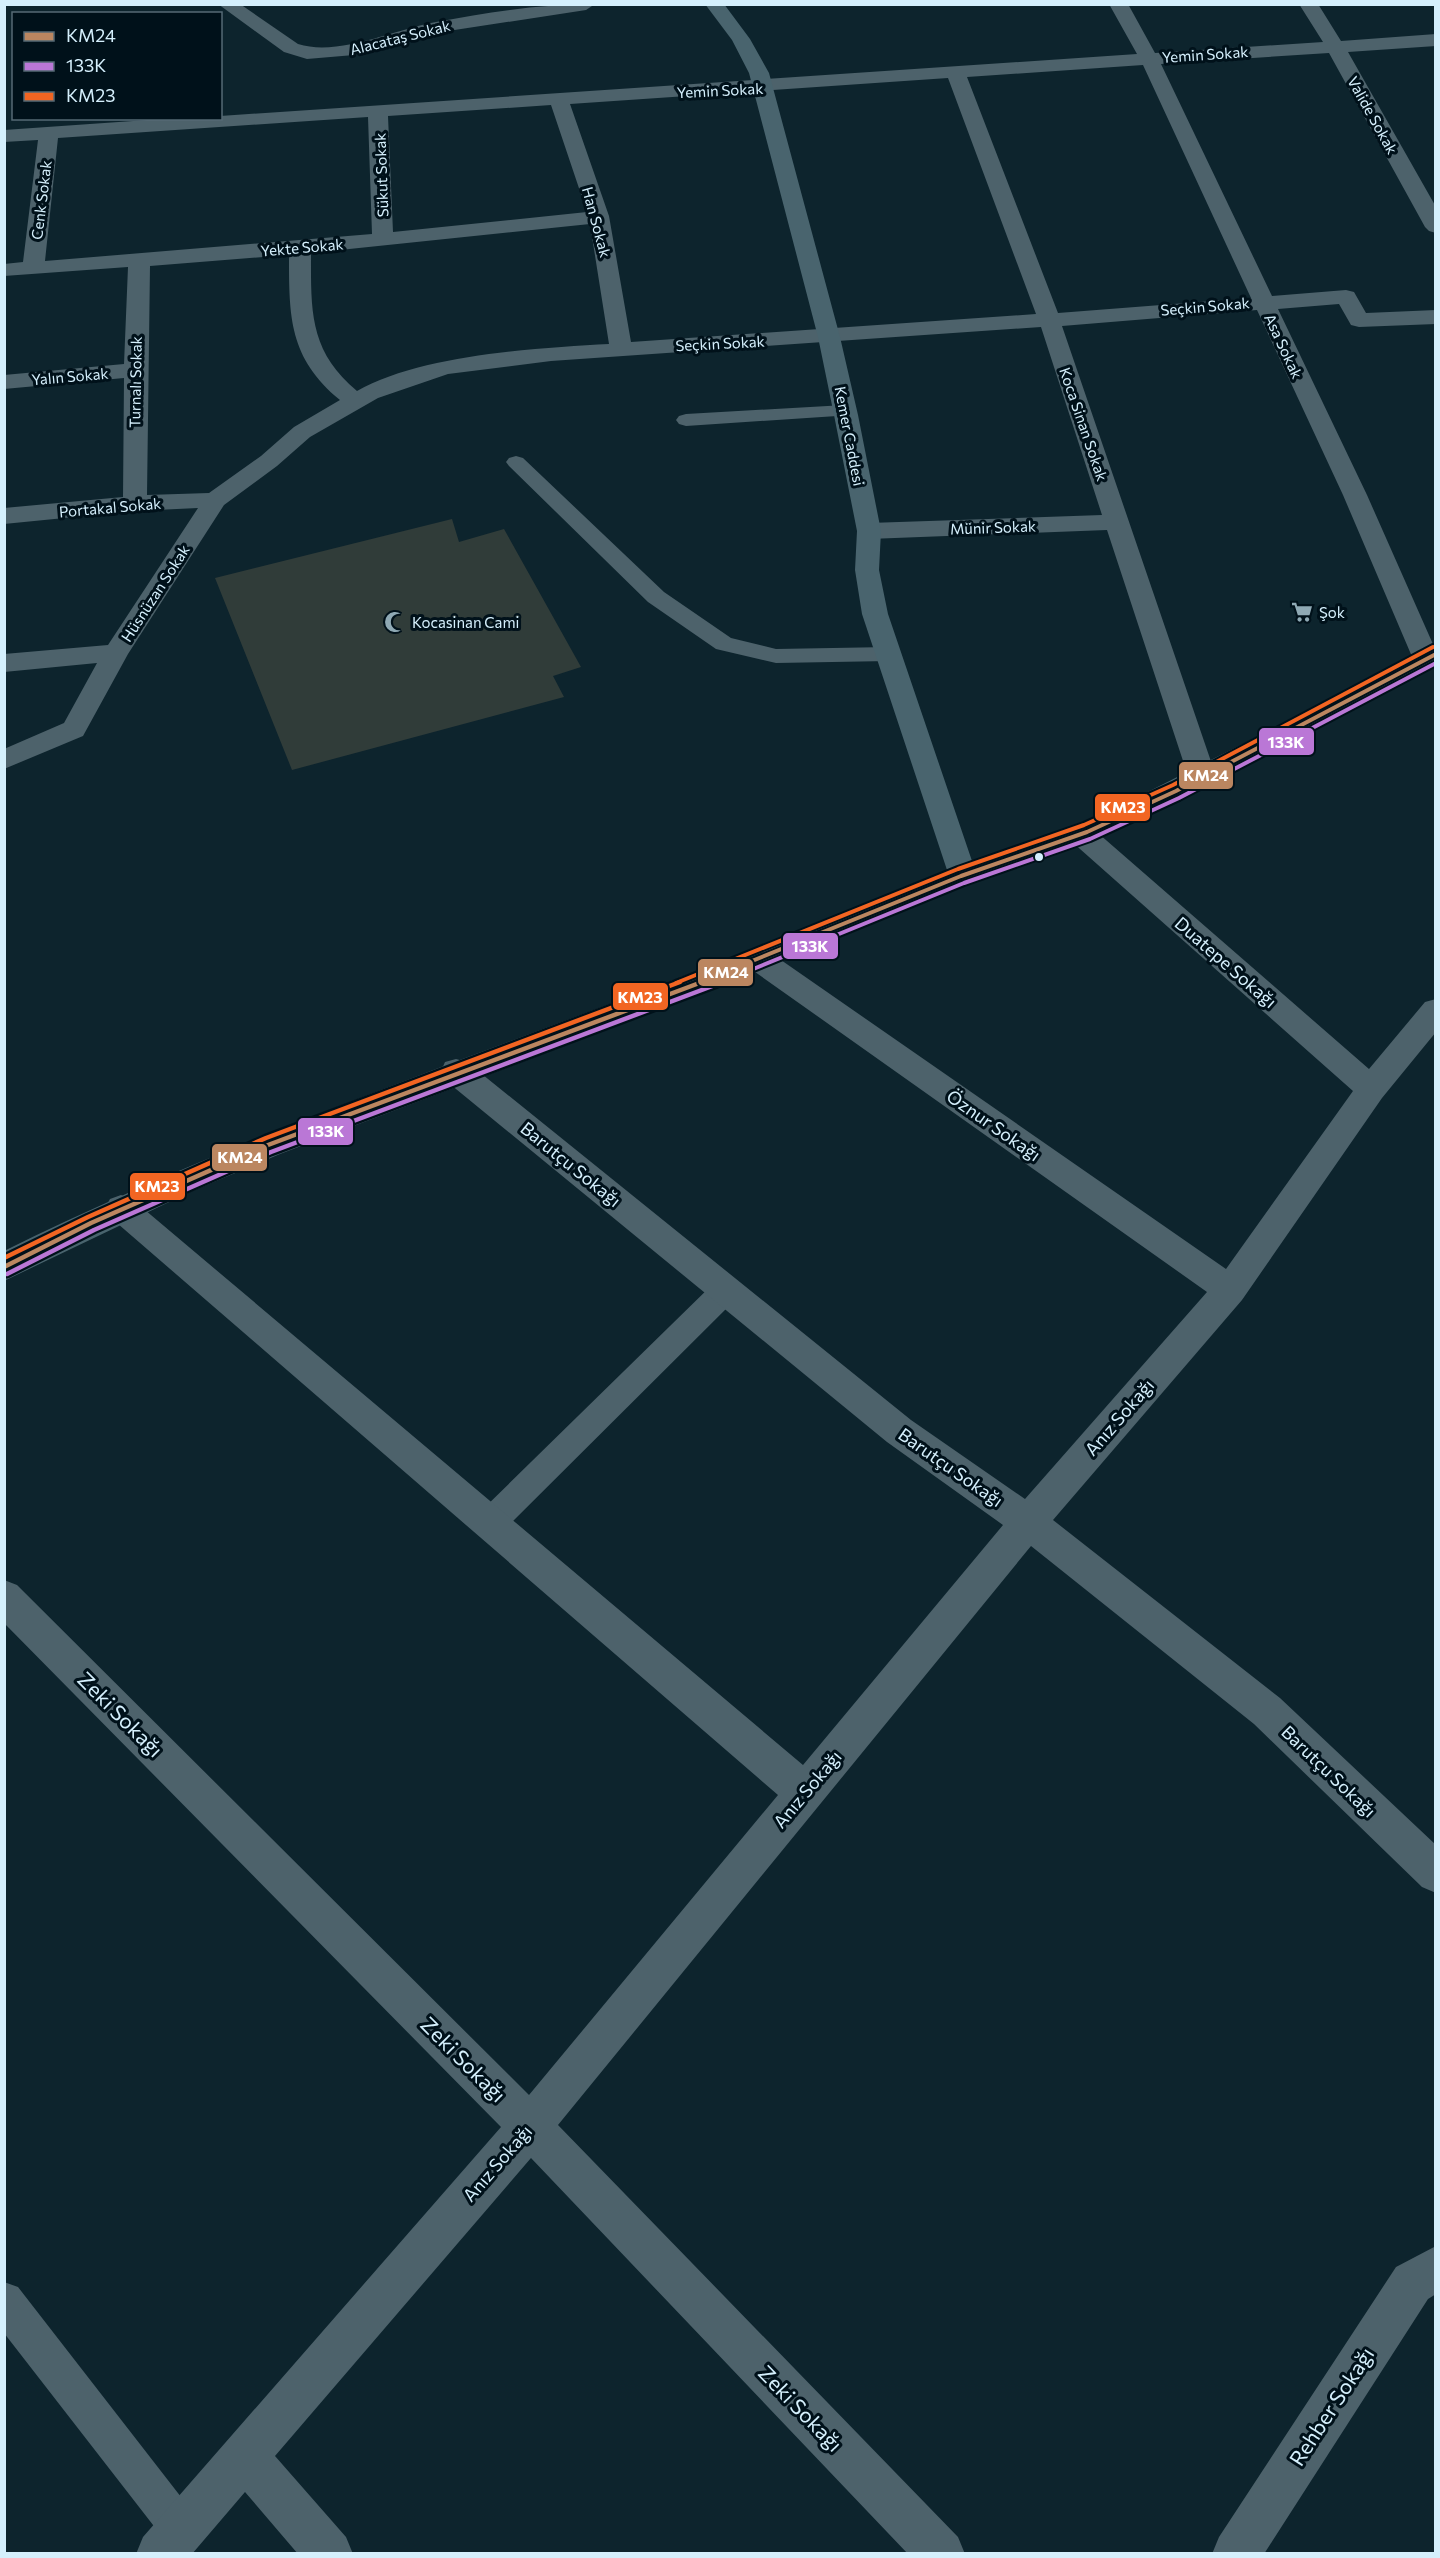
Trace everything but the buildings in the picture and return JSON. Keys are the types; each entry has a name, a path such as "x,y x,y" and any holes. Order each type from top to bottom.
{"street":[{"name":"Alacataş Sokak","path":"228,4 291,48 315,53 363,47 434,28 586,4"},
{"name":"Kemer Caddesi","path":"714,4 741,39 764,87 829,337 845,411 869,531 867,570 870,592 963,875"},
{"name":"Asa Sokak","path":"1118,4 1149,58 1431,657"},
{"name":"Valide Sokak","path":"1308,4 1335,46 1436,227"},
{"name":"Yemin Sokak","path":"4,136 764,87 1149,58 1436,40"},
{"name":"Koca Sinan Sokak","path":"956,73 1049,319 1203,779"},
{"name":"Han Sokak","path":"558,99 599,216 621,349"},
{"name":"Sükut Sokak","path":"378,111 384,239"},
{"name":"Cenk Sokak","path":"33,268 49,133"},
{"name":"Yekte Sokak","path":"4,270 300,248 553,223 599,216"},
{"path":"300,248 303,334 310,352 329,379 355,401"},
{"name":"Turnalı Sokak","path":"135,503 135,370 139,260"},
{"name":"Seçkin Sokak","path":"215,500 269,461 302,432 355,401 399,382 447,368 551,354 829,337 1346,297 1359,320 1436,317"},
{"name":"Yalın Sokak","path":"4,382 135,370"},
{"name":"Portakal Sokak","path":"4,516 135,503 215,500"},
{"name":"Hüsnüzan Sokak","path":"4,663 116,653 215,500"},
{"name":"Münir Sokak","path":"869,531 1116,522"},
{"path":"4,760 74,729 116,653"},
{"path":"4,1267 121,1208 214,1166 456,1071 758,959 963,875 1081,834 1203,779 1431,657"},
{"name":"Duatepe Sokağı","path":"1081,834 1371,1089"},
{"name":"Öznur Sokağı","path":"758,959 1230,1290"},
{"name":"Anız Sokağı","path":"171,2541 530,2126 1028,1522 1230,1290 1371,1089 1436,1010"},
{"name":"Barutçu Sokağı","path":"456,1071 899,1431 1028,1522 1267,1711 1436,1873"},
{"path":"121,1208 805,1792"},
{"name":"Zeki Sokağı","path":"4,1596 530,2126 940,2553"},
{"name":"Rehber Sokağı","path":"1236,2553 1412,2283 1436,2268"},
{"path":"244,2456 328,2553"}],"lane":[{"path":"686,420 845,411"},
{"path":"516,462 656,597 724,644 776,656 889,654"},
{"path":"490,1523 726,1290"},
{"path":"4,2301 171,2541"}],"transit line":[{"name":"KM23","path":"4,1258 88,1217 266,1138 719,967 958,869 1084,825 1173,785 1433,647"},
{"name":"KM24","path":"4,1267 91,1223 268,1145 722,974 961,876 1087,832 1176,791 1436,654"},
{"name":"133K","path":"7,1274 94,1230 271,1152 725,981 964,883 1090,839 1179,798 1436,663"}],"place":[{"name":"Şok","path":"1302,612"},
{"name":"Kocasinan Cami","path":"395,622"}]}
